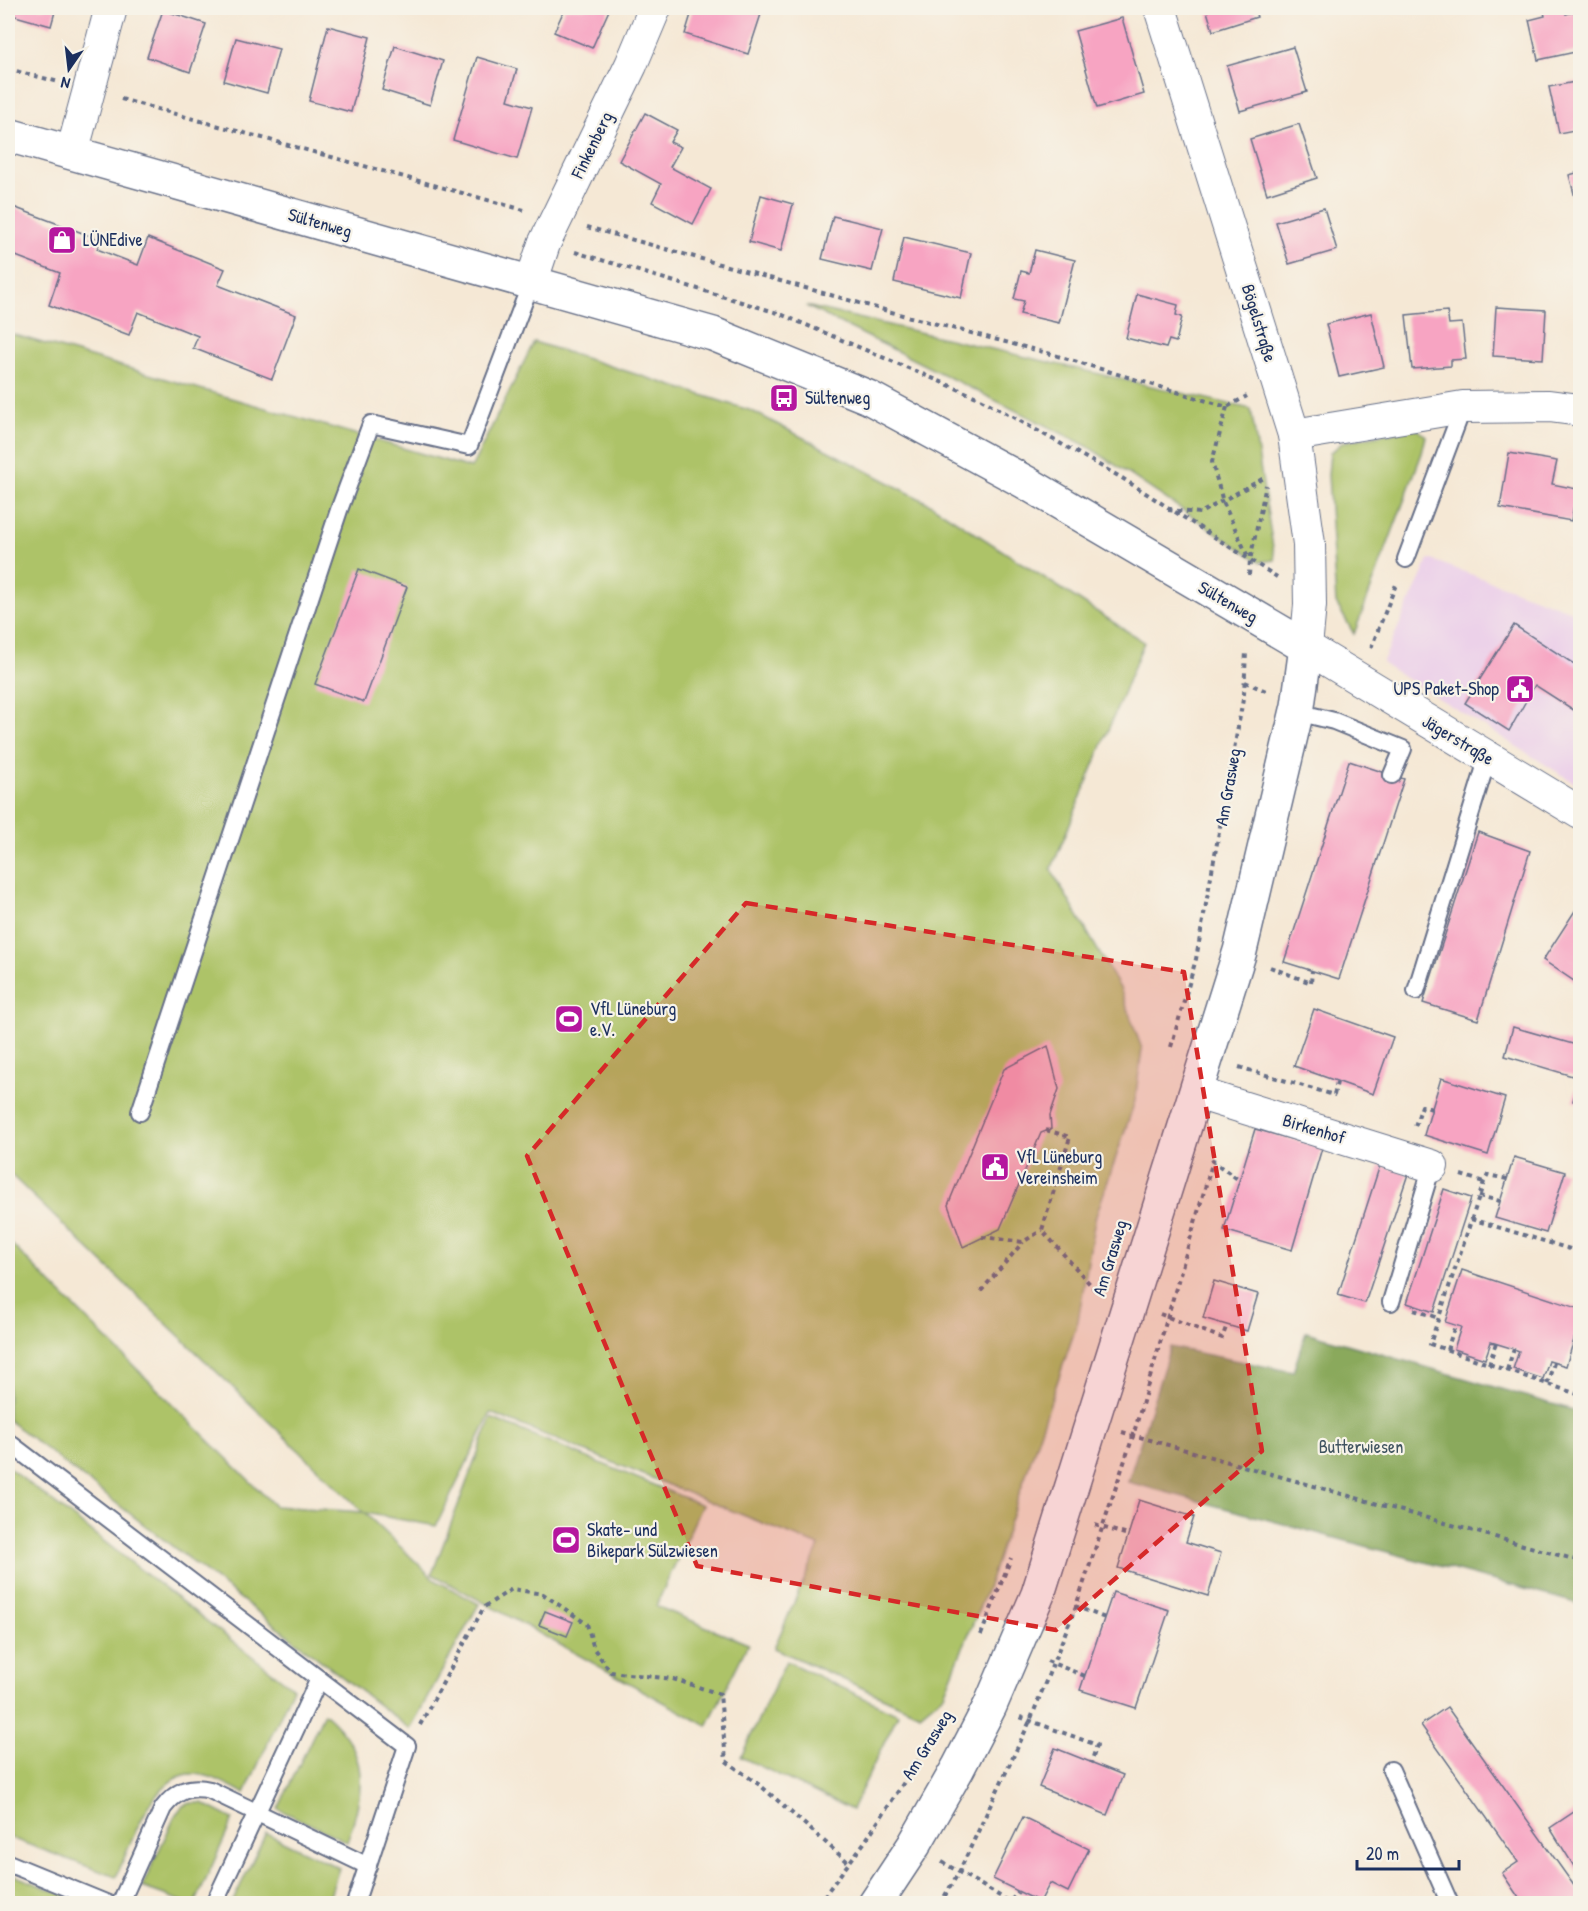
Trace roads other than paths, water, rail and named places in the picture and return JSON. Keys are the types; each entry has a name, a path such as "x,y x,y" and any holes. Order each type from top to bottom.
{"main road":[{"name":"Sültenweg","path":"8,135 713,334 868,397 1025,482 1306,647"},
{"name":"Am Grasweg","path":"875,1904 914,1845 990,1706 1038,1594 1131,1305 1240,951 1297,712 1306,647"}],"street":[{"path":"72,153 111,8"},
{"name":"Finkenberg","path":"531,283 556,219 636,54 655,8"},
{"name":"Bögelstraße","path":"1160,8 1294,435 1309,544 1310,605 1306,647"},
{"path":"1294,435 1463,406 1549,406 1581,410"},
{"name":"Jägerstraße","path":"1306,647 1581,813"},
{"name":"Birkenhof","path":"1197,1093 1432,1166"}],"lane":[{"path":"140,1112 339,510 371,424 469,446 531,283"},
{"path":"1406,559 1463,406"},
{"path":"1297,712 1334,722 1403,749 1392,775"},
{"path":"1416,991 1488,758"},
{"path":"1390,1302 1432,1166"},
{"path":"8,1442 407,1746 355,1904"},
{"path":"214,1904 319,1679"},
{"path":"1391,1770 1450,1904"},
{"path":"120,1904 163,1808 172,1797 184,1789 198,1788 256,1812 368,1866"},
{"path":"8,1863 108,1904"}],"place":[{"name":"LÜNEdive","path":"62,240"},
{"name":"Sültenweg","path":"784,398"},
{"name":"UPS Paket-Shop","path":"1520,689"},
{"name":"VfL Lüneburg e.V.","path":"569,1019"},
{"name":"VfL Lüneburg Vereinsheim","path":"995,1167"},
{"name":"Skate- und Bikepark Sülzwiesen","path":"566,1540"}],"park label":[{"name":"Butterwiesen","path":"1361,1447"}]}
